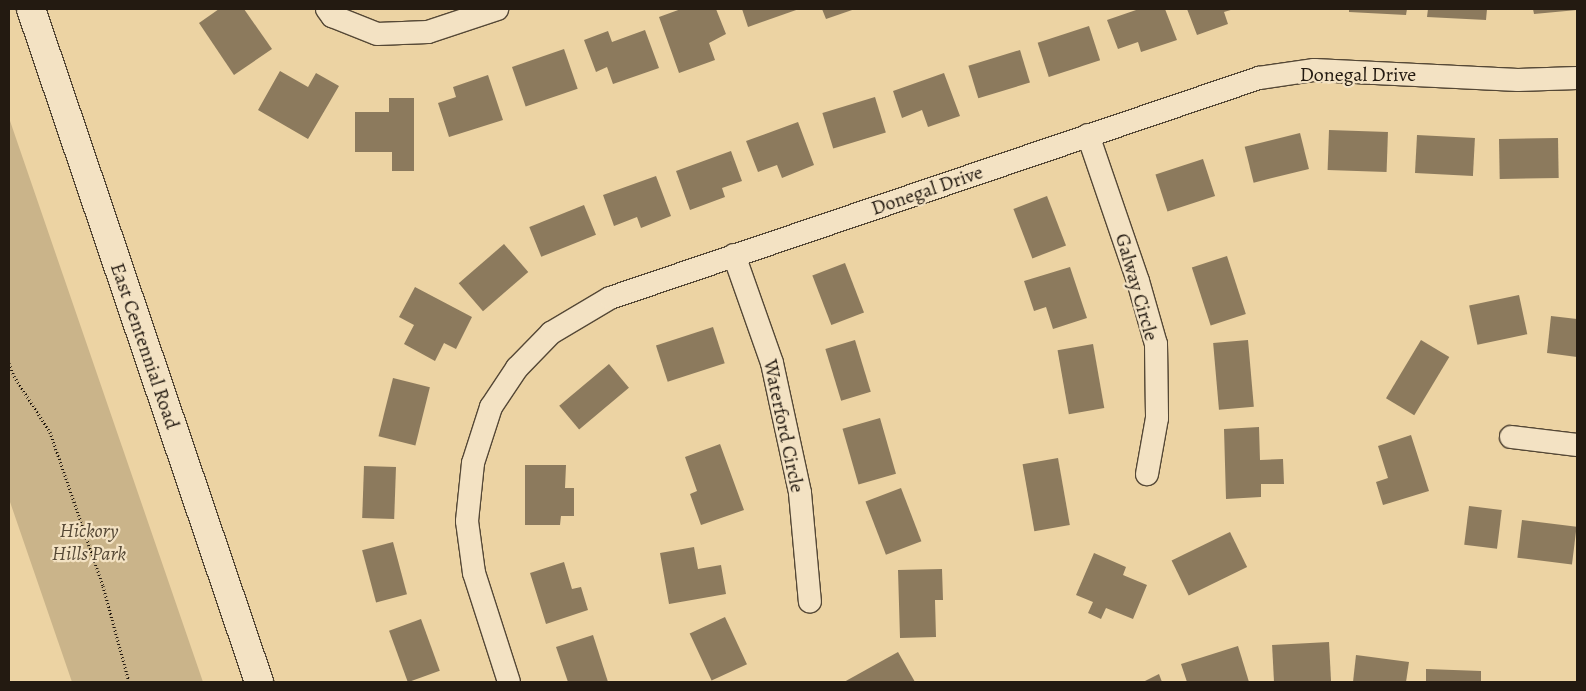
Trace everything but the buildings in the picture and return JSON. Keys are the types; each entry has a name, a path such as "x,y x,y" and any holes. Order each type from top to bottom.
{"street":[{"name":"East Centennial Road","path":"31,9 259,682"},
{"path":"327,9 332,16 377,34 428,32 498,9"},
{"name":"Donegal Drive","path":"509,682 474,573 467,521 473,463 491,407 517,368 551,333 610,298 907,198 1088,134 1259,78 1314,70 1518,80 1577,78"},
{"name":"Galway Circle","path":"1088,134 1138,281 1156,344 1157,418 1147,474"},
{"name":"Waterford Circle","path":"734,255 772,363 800,493 810,602"},
{"path":"1511,437 1577,445"}],"path":[{"path":"9,363 14,376 50,432 103,586 129,682"}],"green space":[{"name":"Hickory Hills Park","path":"9,118 203,682 72,682 9,499"}]}
